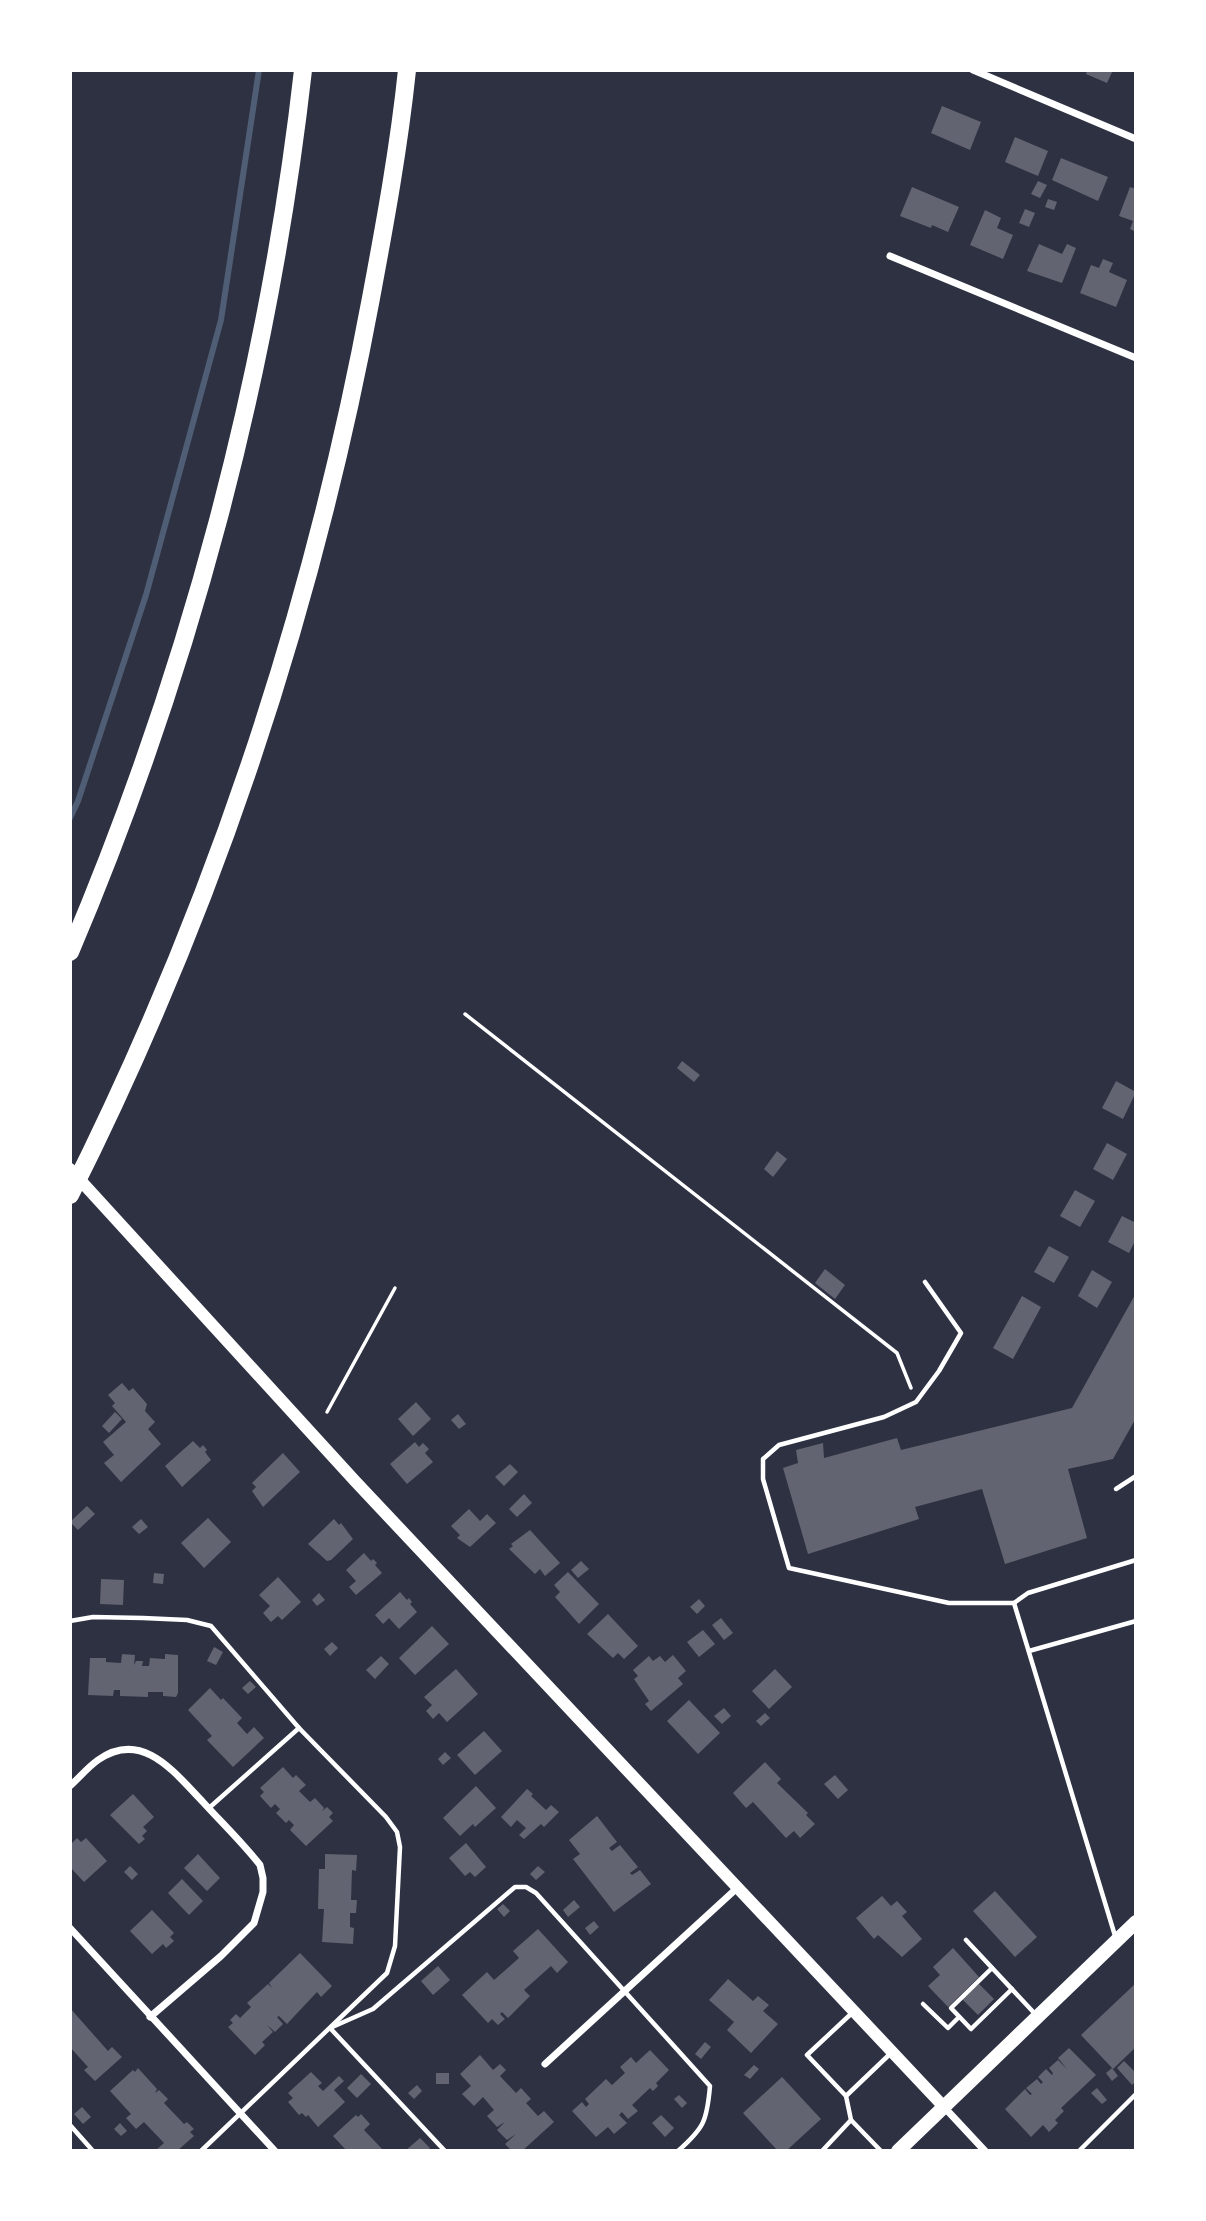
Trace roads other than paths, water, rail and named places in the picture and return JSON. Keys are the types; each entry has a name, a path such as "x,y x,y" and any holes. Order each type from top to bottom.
{"highway":[{"path":"70,952 143,767 213,537 241,428 265,317 303,70"},
{"path":"70,1194 150,1027 197,913 240,798 277,685 341,448 384,228 407,70"}],"main road":[{"path":"898,2151 1136,1922"}],"street":[{"path":"973,70 1136,139"},
{"path":"890,256 1136,358"},
{"path":"70,1169 355,1481 985,2151"},
{"path":"70,1786 99,1759 128,1750 147,1752 168,1765 260,1865 264,1878 260,1907 254,1923 221,1956 150,2017"},
{"path":"545,2064 736,1889"},
{"path":"70,1928 275,2151"}],"lane":[{"path":"925,1282 961,1333 939,1371 916,1402 884,1417 779,1445 763,1459 763,1479 789,1568 949,1603 1014,1603 1028,1593 1136,1560"},
{"path":"1116,1489 1136,1476"},
{"path":"1014,1603 1116,1940"},
{"path":"70,1621 93,1617 143,1618 187,1620 211,1626 299,1728 386,1817 397,1832 400,1847 395,1946 387,1973 201,2151"},
{"path":"1029,1651 1136,1620"},
{"path":"209,1808 299,1728"},
{"path":"330,2028 373,2008 514,1888 526,1887 536,1893 710,2086 705,2122 699,2132 678,2151"},
{"path":"966,1940 1037,2016"},
{"path":"992,1968 951,2008 959,2017 971,2029 1012,1989"},
{"path":"923,2004 948,2028 959,2017"},
{"path":"853,2012 807,2055 846,2096 851,2120 881,2151"},
{"path":"330,2028 444,2151"},
{"path":"846,2096 891,2052"},
{"path":"1079,2151 1136,2094"},
{"path":"822,2151 851,2120"},
{"path":"70,2125 93,2151"}],"waterway":[{"path":"70,818 146,595 221,320 259,70"}]}
